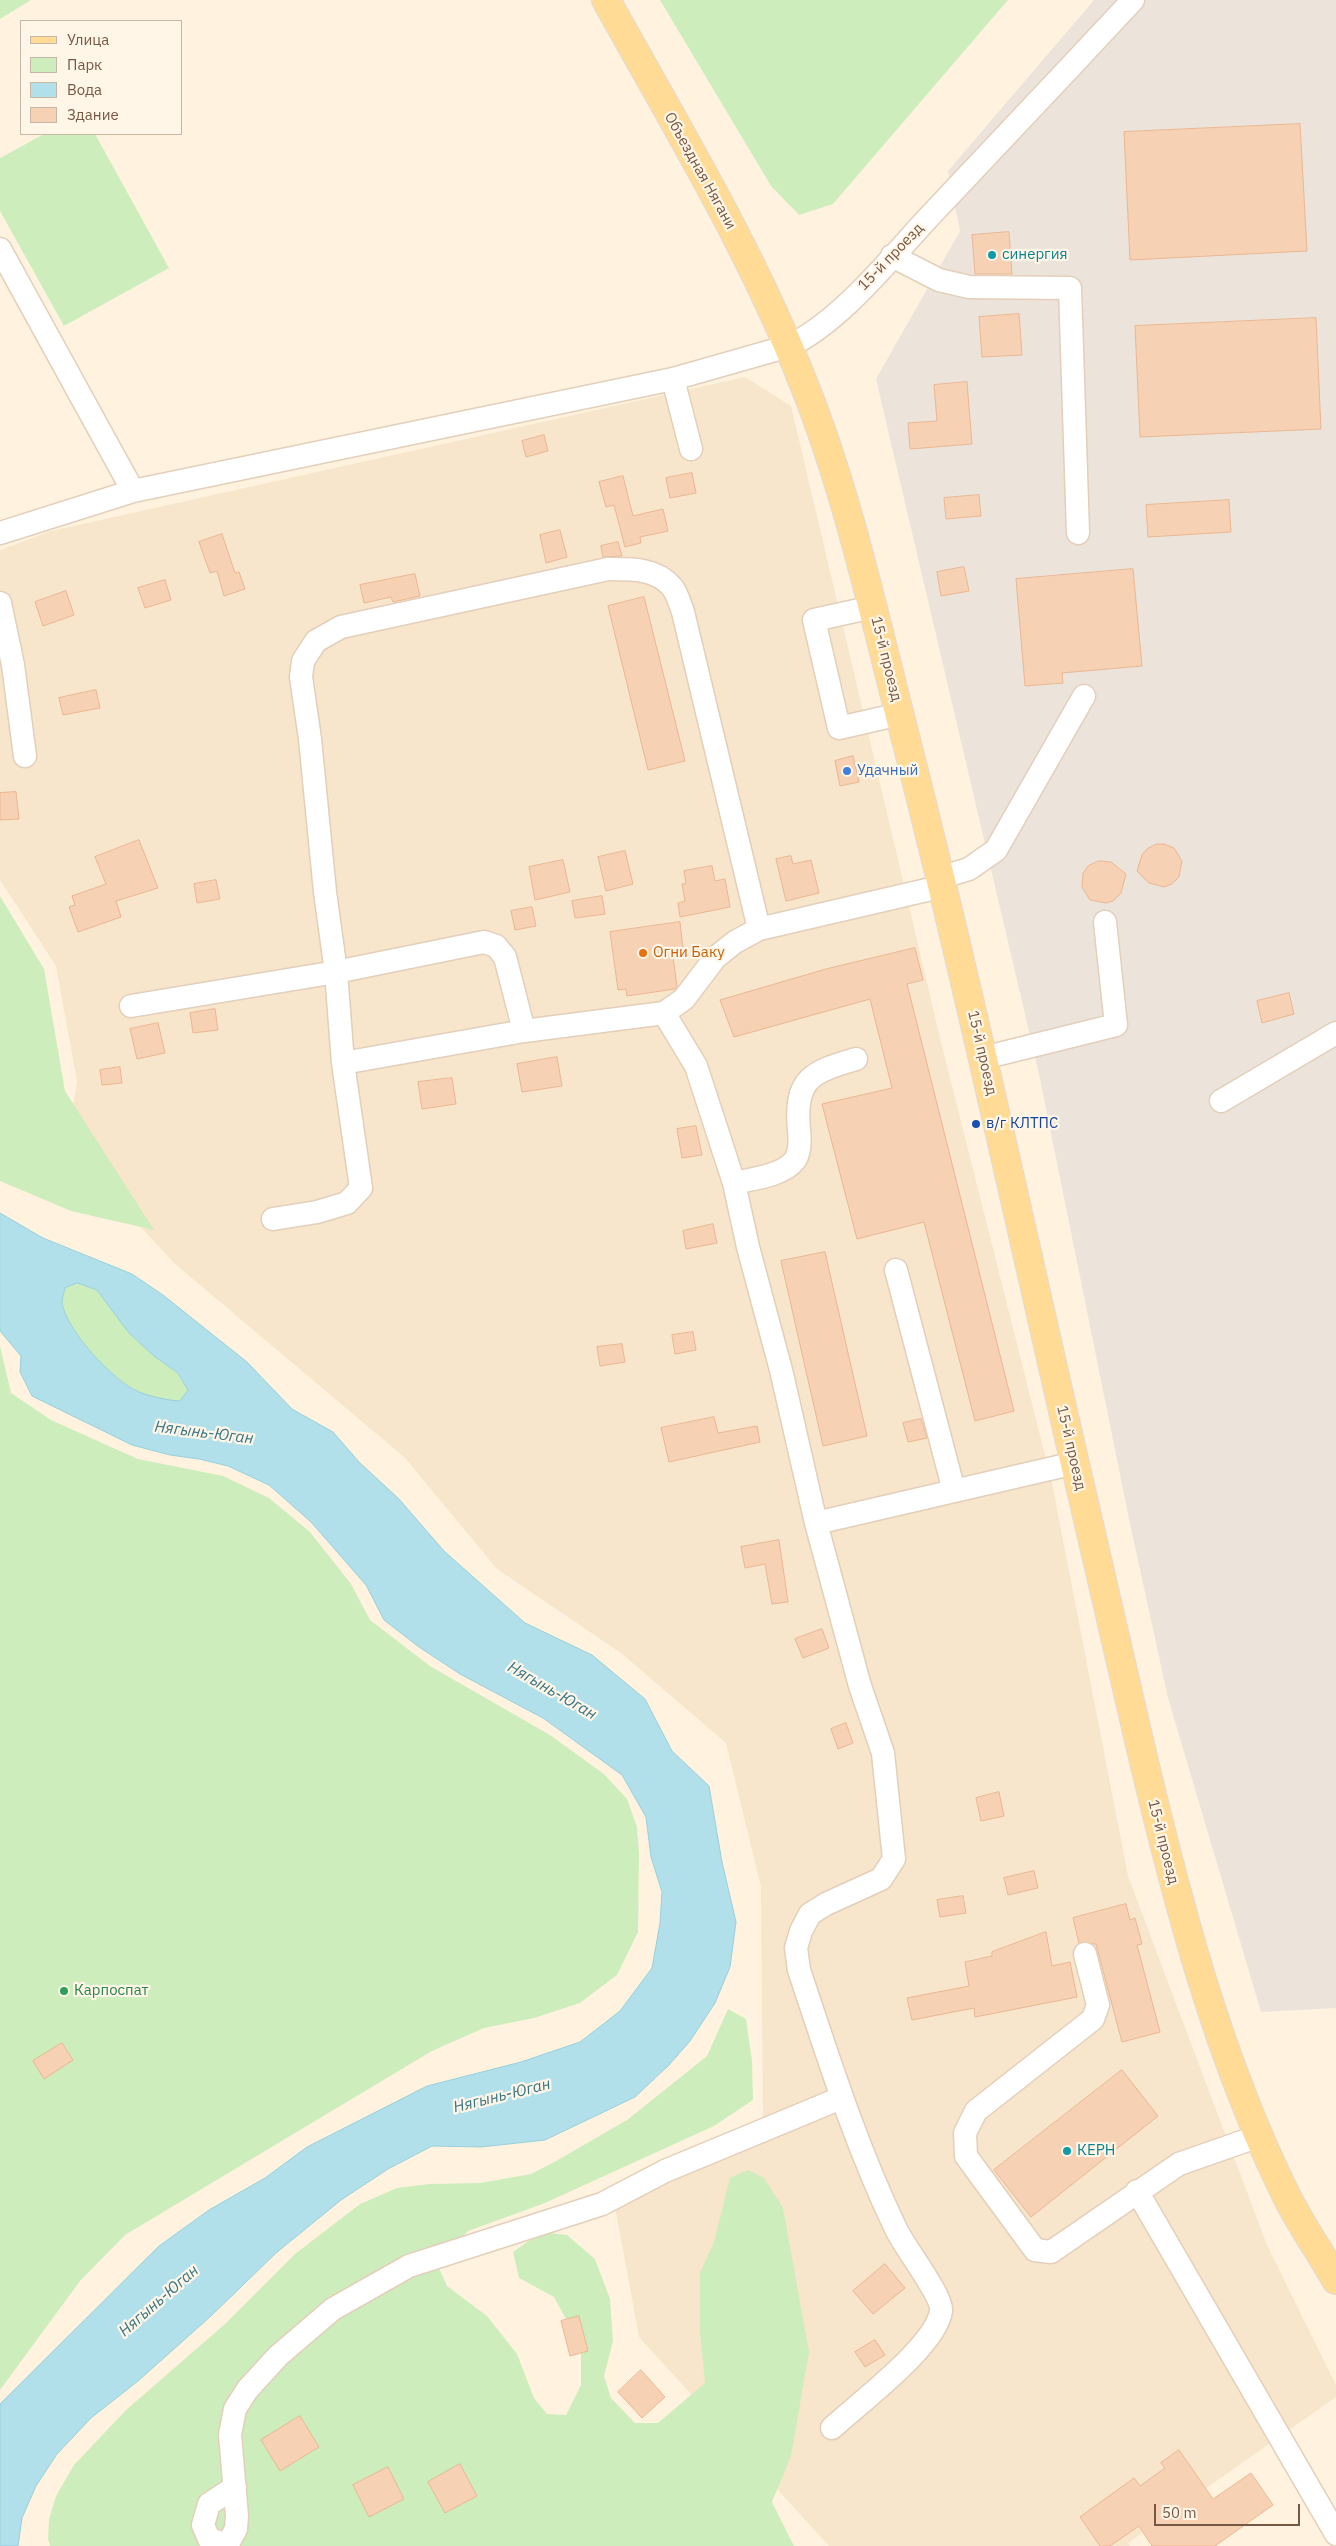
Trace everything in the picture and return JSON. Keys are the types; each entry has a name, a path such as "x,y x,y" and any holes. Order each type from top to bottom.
{"main road":[{"name":"Объездная Нягани","path":"606,0 736,236 789,346"},
{"name":"15-й проезд","path":"789,346 827,447 873,607 943,882 1075,1464 1161,1833 1185,1926 1232,2067 1259,2136 1289,2200 1336,2280"}],"street":[{"name":"15-й проезд","path":"789,346 805,338 825,324 892,256 1133,0"},
{"path":"0,250 132,491"},
{"path":"892,256 939,280 969,286 1070,288 1078,532"},
{"path":"2,528 132,491 673,379 789,346"},
{"path":"673,379 691,449"},
{"path":"273,1219 316,1212 347,1203 361,1188 343,1063 336,972 325,892 310,739 301,677 303,661 316,640 341,627 608,569 637,569 658,575 672,587 683,612 759,929"},
{"path":"0,603 13,665 25,756"},
{"path":"873,607 814,620 838,728 900,714"},
{"path":"343,1063 524,1031 664,1013 684,999 715,958 735,942 759,929 943,882 970,869 996,850 1084,696"},
{"path":"983,1058 1116,1025 1105,922"},
{"path":"131,1006 336,972 484,942 496,946 505,958 524,1031"},
{"path":"664,1013 696,1066 734,1183 816,1523 860,1686 883,1753 894,1859 881,1879 826,1904 810,1914 796,1948 799,1970 841,2098 886,2208 904,2246 938,2294 942,2309 937,2327 921,2347 832,2428"},
{"path":"1221,1101 1336,1033"},
{"path":"734,1183 781,1170 795,1160 800,1142 798,1123 805,1085 814,1074 856,1059"},
{"path":"896,1270 954,1491"},
{"path":"816,1523 1075,1464"},
{"path":"1085,1954 1098,2005 1094,2019 976,2111 965,2133 966,2156 1035,2250 1051,2252 1137,2191 1179,2164 1259,2136"},
{"path":"235,2486 230,2435 235,2409 247,2390 278,2356 333,2308 409,2266 602,2204 665,2171 841,2098"},
{"path":"1137,2191 1336,2534"}],"shaded area":[{"path":"1094,0 1336,0 1336,2008 1261,2012 1168,1698 1129,1519 1039,1074 876,379 960,231 948,171"},
{"path":"745,377 791,406 941,1042 1052,1483 1128,1876 1267,2245 1336,2385 1336,2397 1128,2543 1130,2546 829,2546 639,2337 615,2207 763,2141 761,1887 726,1743 621,1653 497,1569 404,1457 175,1264 67,1148 77,1081 56,966 0,880 0,550 51,531"}],"green space":[{"path":"0,0 31,0 0,19"},
{"path":"660,0 1008,0 833,204 799,215 771,186"},
{"path":"42,135 96,135 169,268 64,326 0,211 0,158"},
{"path":"0,896 44,969 65,1091 154,1230 71,1211 0,1181"},
{"path":"78,1283 97,1290 129,1333 154,1356 178,1373 188,1390 180,1402 164,1400 139,1392 117,1378 93,1354 72,1327 62,1303 65,1288"},
{"path":"0,1346 11,1393 51,1420 138,1459 223,1476 269,1498 310,1532 351,1584 370,1620 430,1666 550,1735 604,1774 627,1799 637,1827 639,1853 638,1932 617,1975 580,2003 534,2018 484,2028 432,2051 125,2235 80,2281 0,2390"},
{"path":"728,2009 746,2019 752,2061 753,2100 714,2126 545,2203 468,2231 438,2266 447,2286 487,2316 517,2354 534,2398 547,2414 566,2415 581,2385 581,2347 554,2297 519,2278 513,2252 541,2232 567,2235 595,2259 610,2299 613,2341 604,2376 611,2398 635,2423 658,2423 705,2383 700,2332 700,2273 714,2242 730,2178 748,2170 764,2178 783,2208 809,2352 791,2456 772,2502 794,2546 50,2546 48,2539 49,2519 56,2496 74,2465 126,2410 225,2324 295,2254 360,2204 397,2188 429,2184 480,2183 531,2174 556,2161 627,2120 707,2056"}],"water":[{"name":"Нягынь-Юган","path":"0,1213 43,1238 132,1274 163,1295 247,1362 292,1409 333,1432 359,1462 399,1499 444,1551 525,1623 592,1655 645,1699 672,1751 709,1786 722,1862 736,1922 730,1967 715,2003 690,2041 669,2065 635,2097 545,2140 481,2147 432,2146 388,2169 341,2200 276,2253 211,2316 138,2381 91,2418 57,2454 36,2486 22,2518 18,2546 0,2546 0,2404 159,2246 209,2210 265,2178 307,2147 427,2086 521,2062 580,2042 620,2011 652,1968 660,1923 662,1892 651,1857 646,1817 622,1775 543,1718 460,1674 419,1647 384,1620 366,1585 311,1522 269,1485 228,1466 170,1455 132,1445 32,1396 20,1372 21,1356 0,1331","holes":["78,1283 97,1290 129,1333 154,1356 178,1373 188,1390 180,1401 139,1392 117,1378 93,1354 72,1327 62,1303 65,1288"]}],"building":[{"path":"1300,124 1307,251 1130,260 1124,132"},
{"name":"синергия","path":"1009,232 1012,274 975,274 972,235"},
{"path":"1019,314 1022,355 982,357 979,317"},
{"path":"1316,318 1321,429 1140,437 1135,326"},
{"path":"967,382 972,444 910,449 908,423 937,421 934,385"},
{"path":"544,435 548,451 526,457 522,441"},
{"path":"692,473 696,493 670,498 666,478"},
{"path":"623,476 633,516 663,509 668,531 640,537 641,543 625,547 614,505 606,507 599,482"},
{"path":"979,495 981,516 946,519 944,498"},
{"path":"1229,500 1231,532 1148,537 1146,505"},
{"path":"560,530 567,557 546,563 540,535"},
{"path":"222,534 235,573 239,572 245,589 224,596 217,571 210,573 199,542"},
{"path":"618,542 622,556 603,557 601,546"},
{"path":"964,567 969,591 941,596 937,572"},
{"path":"1133,569 1142,666 1062,673 1063,683 1025,686 1016,579"},
{"path":"415,574 420,596 393,602 391,597 364,603 360,585"},
{"path":"165,580 171,600 145,608 138,588"},
{"path":"66,591 74,615 43,626 35,602"},
{"path":"644,597 685,761 648,770 608,606"},
{"path":"96,690 100,708 63,715 59,698"},
{"name":"Удачный","path":"853,756 859,782 840,786 835,761"},
{"path":"16,792 19,819 0,820 0,793"},
{"path":"139,840 158,888 116,901 121,917 78,932 69,907 75,905 72,896 106,884 95,857"},
{"path":"1157,844 1164,844 1174,848 1182,861 1179,877 1172,884 1164,887 1149,883 1137,871 1142,855 1147,849"},
{"path":"625,851 633,884 606,891 598,857"},
{"path":"791,856 793,864 811,860 819,893 786,901 776,859"},
{"path":"563,860 570,892 535,900 529,867"},
{"path":"1099,861 1111,862 1126,874 1121,893 1113,901 1106,903 1090,900 1082,887 1083,873 1088,866"},
{"path":"712,866 715,881 725,879 730,907 680,917 678,903 685,901 682,884 686,884 684,871"},
{"path":"216,880 220,899 197,903 194,884"},
{"path":"602,896 605,914 575,918 572,901"},
{"path":"532,907 536,926 515,930 511,911"},
{"path":"680,922 683,949 672,950 677,986 675,989 627,996 626,989 618,990 610,932"},
{"path":"915,948 923,980 907,984 1014,1411 975,1421 924,1222 857,1239 822,1104 892,1088 870,999 734,1037 720,1000 826,969"},
{"path":"1289,993 1294,1014 1262,1023 1257,1001"},
{"path":"215,1009 218,1030 193,1033 190,1013"},
{"path":"158,1023 165,1053 137,1059 130,1029"},
{"path":"557,1057 562,1086 522,1092 517,1064"},
{"path":"120,1067 122,1083 102,1085 100,1070"},
{"path":"452,1078 456,1104 422,1109 418,1082"},
{"path":"696,1126 702,1155 682,1158 677,1129"},
{"path":"713,1224 717,1243 686,1249 683,1231"},
{"path":"825,1252 867,1436 823,1446 781,1261"},
{"path":"693,1332 696,1350 675,1354 672,1335"},
{"path":"622,1344 625,1362 600,1366 597,1347"},
{"path":"714,1417 718,1433 757,1426 760,1442 669,1462 661,1428"},
{"path":"921,1419 927,1438 908,1442 903,1423"},
{"path":"779,1540 788,1602 772,1604 765,1564 745,1568 741,1547"},
{"path":"822,1629 829,1648 803,1658 795,1639"},
{"path":"846,1723 853,1743 838,1749 831,1729"},
{"path":"999,1792 1004,1816 981,1821 976,1798"},
{"path":"1034,1871 1038,1888 1008,1895 1004,1878"},
{"path":"963,1896 966,1913 940,1917 937,1900"},
{"path":"1126,1904 1130,1920 1135,1918 1142,1944 1137,1945 1160,2032 1122,2042 1096,1944 1079,1943 1073,1918"},
{"path":"1046,1932 1052,1966 1070,1962 1077,1997 975,2017 974,2008 912,2020 907,1998 969,1986 965,1962 992,1956 992,1952"},
{"path":"62,2043 73,2060 44,2079 33,2061"},
{"name":"КЕРН","path":"1122,2070 1158,2116 1031,2217 994,2170"},
{"path":"885,2264 905,2288 873,2314 853,2291"},
{"path":"579,2316 588,2351 570,2356 561,2321"},
{"path":"875,2340 885,2355 865,2367 855,2352"},
{"path":"641,2370 665,2397 642,2418 618,2392"},
{"path":"300,2416 319,2447 280,2471 261,2440"},
{"path":"1179,2450 1213,2499 1251,2473 1273,2505 1215,2546 1152,2546 1139,2526 1110,2546 1100,2546 1080,2517 1134,2478 1140,2486 1165,2468 1161,2463"},
{"path":"460,2464 477,2496 445,2513 428,2482"},
{"path":"388,2467 404,2499 369,2517 353,2485"}],"place":[{"name":"синергия","path":"992,255"},
{"name":"Удачный","path":"847,771"},
{"name":"Огни Баку","path":"643,953"},
{"name":"в/г КЛТПС","path":"976,1124"},
{"name":"Карпоспат","path":"64,1991"},
{"name":"КЕРН","path":"1067,2151"}]}
